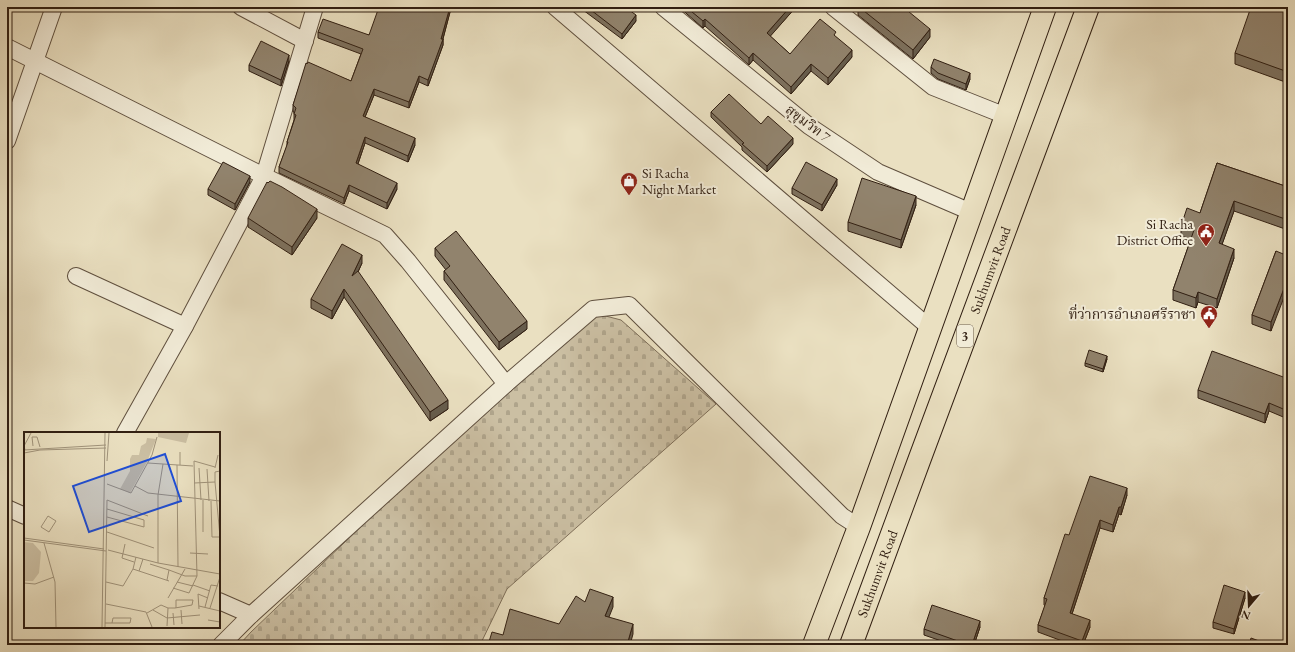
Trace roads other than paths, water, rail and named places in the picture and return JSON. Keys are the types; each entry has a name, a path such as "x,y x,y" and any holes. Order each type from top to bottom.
{"highway":[{"path":"814,645 859,527 1045,7"},
{"name":"Sukhumvit Road","path":"851,645 1088,7"}],"street":[{"path":"7,141 54,7"},
{"path":"241,7 305,41"},
{"path":"126,432 186,326 264,176 315,7"},
{"path":"555,7 930,328"},
{"name":"สุขุมวิท 7","path":"663,7 809,126 878,172 971,212"},
{"path":"833,7 933,87 1006,116"},
{"path":"7,46 264,176 385,235 408,261 506,384"},
{"path":"76,276 186,326"},
{"path":"221,645 251,615 506,384 593,309 629,305 842,516 859,527"},
{"path":"7,508 24,516"},
{"path":"220,601 251,615"}],"place":[{"name":"Si Racha Night Market","path":"629,196"},
{"name":"Si Racha District Office","path":"1206,247"},
{"name":"ที่ว่าการอำเภอศรีราชา","path":"1209,329"}]}
